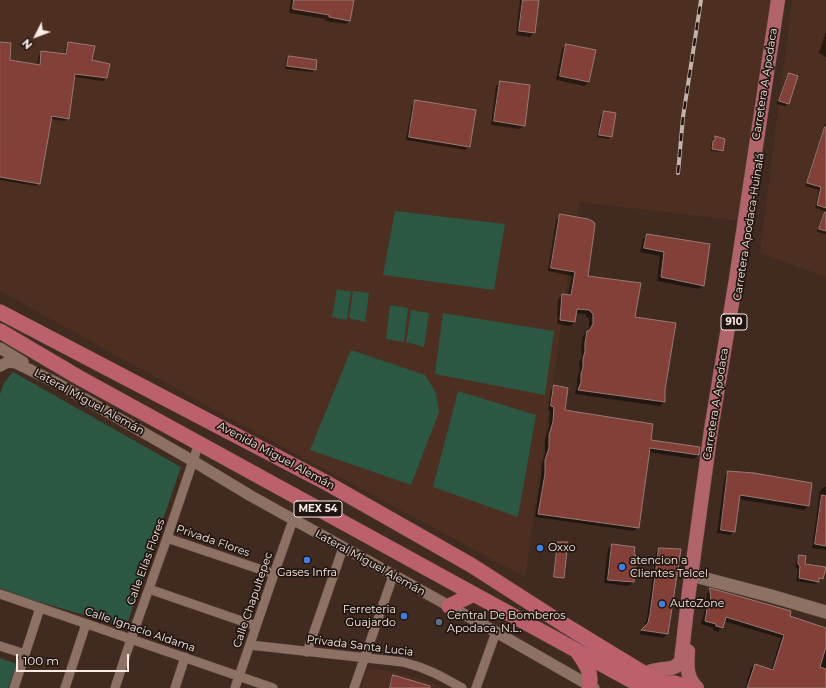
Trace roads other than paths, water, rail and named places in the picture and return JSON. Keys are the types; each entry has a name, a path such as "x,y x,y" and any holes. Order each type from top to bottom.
{"highway":[{"path":"0,301 54,330 89,358"},
{"name":"Avenida Miguel Alemán","path":"0,312 319,479 450,553 639,684"},
{"name":"Avenida Miguel Alemán","path":"0,331 78,377 614,671 639,684 663,685"},
{"path":"0,341 32,359 78,377"},
{"path":"449,606 474,594"},
{"path":"577,650 590,675 590,687"},
{"path":"663,685 674,683 691,688"}],"main road":[{"name":"Carretera A Apodaca","path":"686,644 689,592 710,437 736,279 778,0"},
{"name":"Carretera Apodaca-Huinalá","path":"686,644 695,576 783,0"},
{"path":"695,576 826,612"},
{"name":"910","path":"639,684 654,670 672,669 677,666 681,661 686,644"},
{"name":"910","path":"686,644 687,670 689,679 697,688"}],"street":[{"path":"0,348 57,383"},
{"name":"Lateral Miguel Alemán","path":"0,366 8,362 16,363 57,383 293,520 496,632 590,687"},
{"name":"Calle Elías Flores","path":"115,688 199,443"},
{"name":"Calle Chapultepec","path":"235,688 293,520"},
{"name":"Privada Flores","path":"167,538 274,574"},
{"path":"307,652 343,548"},
{"path":"354,688 393,576"},
{"path":"149,589 256,626"},
{"name":"Calle Ignacio Aldama","path":"0,594 273,688"},
{"path":"14,688 40,608"},
{"path":"65,688 86,624"},
{"path":"476,688 496,632"},
{"name":"Privada Santa Lucia","path":"250,645 403,662 420,666 436,673 462,688"},
{"path":"0,646 25,654"},
{"path":"175,688 185,658"}],"railway":[{"path":"678,173 683,117 701,0"}],"place":[{"name":"Oxxo","path":"540,548"},
{"name":"Gases Infra","path":"307,560"},
{"name":"atencion a Clientes Telcel","path":"622,567"},
{"name":"AutoZone","path":"662,604"},
{"name":"Ferreteria Guajardo","path":"404,616"},
{"name":"Central De Bomberos Apodaca, N.L.","path":"439,622"}]}
